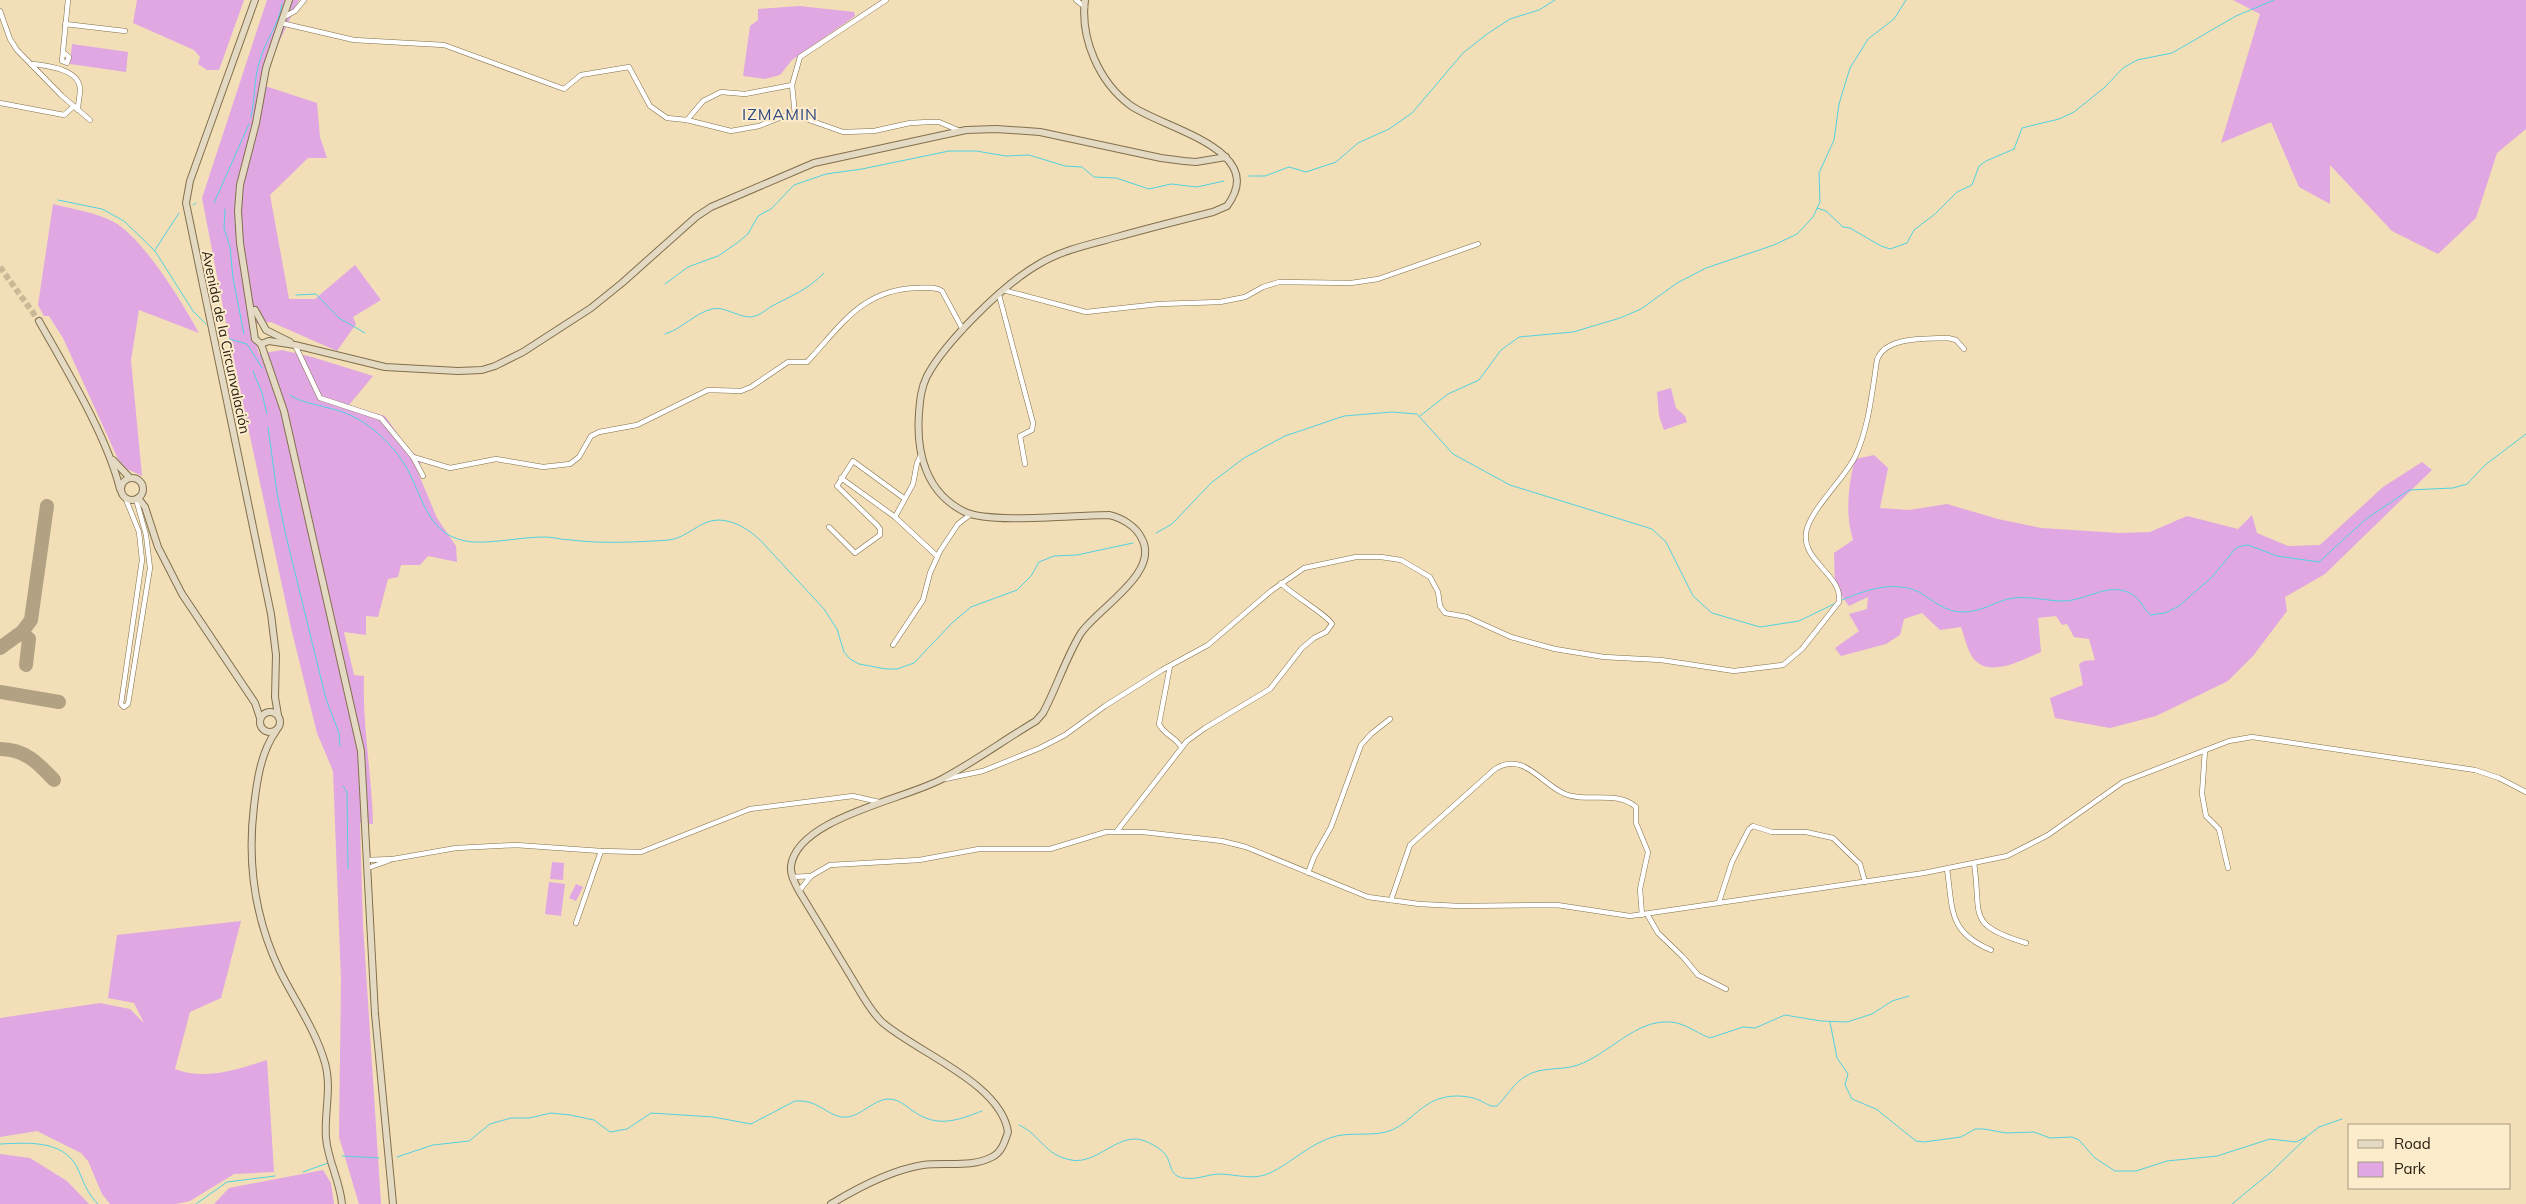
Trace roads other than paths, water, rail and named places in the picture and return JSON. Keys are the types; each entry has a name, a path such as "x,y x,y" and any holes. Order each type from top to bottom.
{"street":[{"path":"63,52 68,0"},
{"name":"Avenida de la Circunvalación","path":"255,0 190,181 186,203 271,614 276,655 275,697"},
{"path":"289,0 266,68 256,122 240,185 238,226 255,339 261,344 278,390 359,739 364,778 375,1014 393,1204"},
{"path":"283,20 295,12 304,0"},
{"path":"794,115 792,85 800,57 886,0"},
{"path":"941,780 1036,720 1043,713 1080,635 1099,612 1129,584 1144,564 1146,554 1140,534 1120,518 1109,515 995,518 971,514 955,506 937,490 924,468 918,425 923,386 934,365 963,330 1001,293 1038,264 1066,252 1227,206 1237,187 1237,174 1226,157 1207,143 1140,112 1120,97 1104,75 1091,48 1086,33 1085,3 1076,0"},
{"path":"0,11 12,42 90,120"},
{"path":"283,20 354,40 444,45 564,89 581,74 629,68 650,106 668,118 687,120 731,131 759,126 784,116 794,115 843,132 874,132 910,123 929,122 948,125 961,132"},
{"path":"65,24 125,31"},
{"path":"0,103 64,115 76,108 80,88 76,78 59,69 32,63"},
{"path":"687,120 703,101 721,92 745,94 792,85"},
{"path":"261,344 269,342 295,345 385,366 458,371 482,370 495,366 523,352 591,308 696,217 725,199 814,163 961,132 996,129 1040,132 1161,158 1184,161 1196,162 1226,157"},
{"path":"1001,293 1086,312 1159,304 1220,302 1245,297 1263,287 1279,282 1351,282 1378,279 1478,244"},
{"path":"413,457 450,468 496,459 543,467 570,464 579,457 591,436 599,432 637,425 708,390 741,391 751,387 788,362 807,362 845,319 874,298 891,290 925,288 942,290 963,330"},
{"path":"1001,293 1033,423 1032,430 1020,436 1025,464"},
{"path":"250,297 258,317 267,331 272,373"},
{"path":"39,321 105,448 118,467 129,478 139,480 158,547 182,594 254,703 260,718 265,748 256,791 251,832 254,891 260,920 274,956 325,1062 328,1086 326,1140 342,1204"},
{"path":"255,334 261,329 295,345 320,398 381,418 413,457 423,476"},
{"path":"830,1204 879,1179 912,1168 984,1161 995,1156 1002,1148 1008,1132 1002,1113 969,1081 881,1021 858,988 792,877 794,857 808,839 843,817 941,780 983,770 1040,748 1065,735 1105,706 1208,645 1281,584 1304,568 1335,560 1365,557 1394,559 1407,563 1430,577 1438,592 1440,606 1445,613 1467,616 1520,640 1586,654 1661,660 1728,671 1783,665 1802,649 1840,600 1838,589 1810,553 1806,542 1806,530 1812,518 1845,474 1855,456 1867,420 1879,355 1892,344 1934,339 1952,338 1964,349"},
{"path":"105,448 120,489 136,523 142,560 139,591 120,704 124,707 128,704 150,562 137,498 143,489"},
{"path":"895,517 913,484 917,463 921,455"},
{"path":"829,527 855,553 869,545 880,535 877,524 838,487 841,478 853,461 904,499"},
{"path":"120,489 124,480 129,478"},
{"path":"841,478 895,517 938,556"},
{"path":"124,497 137,498 147,510"},
{"path":"893,644 922,600 930,573 938,556 958,524 971,514"},
{"path":"1117,831 1181,748 1205,728 1270,690 1302,648 1329,630 1332,624 1329,619 1311,608 1281,584"},
{"path":"139,591 146,592"},
{"path":"133,630 140,632"},
{"path":"1170,666 1160,724 1163,731 1176,740 1181,748"},
{"path":"126,671 133,672"},
{"path":"260,718 268,712 275,697"},
{"path":"265,748 280,724 275,697"},
{"path":"254,703 268,712 278,715"},
{"path":"1308,872 1314,856 1331,827 1361,745 1371,734 1390,719"},
{"path":"262,728 267,732 276,731"},
{"path":"792,877 810,876 830,866 919,860 979,850 1050,849 1106,832 1143,832 1234,843 1270,856 1358,894 1391,900 1459,906 1557,905 1618,916 1644,914 1865,882 1947,869 2007,856 2024,849 2123,782 2241,738 2264,737 2475,770 2499,778 2526,792"},
{"path":"2205,750 2202,794 2206,816 2218,829 2228,868"},
{"path":"1391,900 1410,845 1495,769 1512,763 1533,770 1546,783 1568,795 1617,799 1632,803 1636,807 1636,824 1648,852 1640,889 1644,914 1658,933 1683,957 1698,975 1726,989"},
{"path":"368,860 392,859 456,848 516,845 641,852 750,809 853,796 880,803"},
{"path":"1719,902 1732,862 1747,832 1753,826 1772,832 1806,832 1833,838 1847,849 1860,864 1865,882"},
{"path":"576,923 601,851"},
{"path":"368,868 392,859"},
{"path":"1974,863 1977,908 1981,920 1996,931 2026,943"},
{"path":"1947,869 1951,902 1961,932 1973,943 1991,950"},
{"path":"799,891 810,876"}],"waterway":[{"path":"1249,176 1265,176 1289,167 1306,172 1336,162 1358,143 1389,129 1412,113 1463,53 1487,34 1510,19 1539,10 1555,0"},
{"path":"1420,416 1448,394 1479,380 1501,350 1519,337 1573,332 1620,318 1641,309 1677,283 1706,268 1774,245 1797,234 1813,217 1820,202 1819,173 1834,140 1839,104 1850,68 1868,39 1894,19 1906,0"},
{"path":"1817,208 1826,211 1843,227 1850,228 1881,246 1890,249 1907,243 1914,230 1935,214 1957,192 1972,185 1979,166 2014,149 2022,128 2059,119 2074,112 2105,87 2123,68 2137,60 2172,53 2236,16 2274,0"},
{"path":"251,117 259,63 278,19 282,4"},
{"path":"214,203 249,124"},
{"path":"665,284 688,267 718,256 737,243 748,234 758,216 771,209 794,185 826,174 862,169 949,151 976,151 1006,156 1029,155 1065,166 1082,167 1094,177 1116,178 1149,189 1171,184 1197,187 1224,181"},
{"path":"58,200 102,209 124,221 155,251 193,311 206,324"},
{"path":"225,209 224,228 230,247 233,278 244,334"},
{"path":"155,250 179,213"},
{"path":"665,334 677,329 700,314 717,308 744,316 756,316 806,288 824,273"},
{"path":"296,295 316,294 339,318 365,333"},
{"path":"229,339 247,344 262,368"},
{"path":"253,371 262,393 267,414"},
{"path":"290,395 304,402 350,415 376,432 399,456 434,522 443,532 456,539 473,542 545,537 595,542 669,540 676,539 711,521 724,520 736,524 752,533 761,541 824,609 837,629 844,652 850,659 859,664 886,669 897,669 914,663 952,623 971,607 1017,590 1031,576 1039,562 1054,556 1077,555 1133,543"},
{"path":"1156,533 1172,524 1211,483 1244,458 1285,436 1344,416 1392,412 1417,414 1453,454 1510,485 1652,529 1666,542 1693,596 1712,613 1760,627 1799,621 1836,603"},
{"path":"268,427 277,493 286,536 326,699 339,733 340,746"},
{"path":"1842,600 1870,590 1900,587 1919,592 1945,608 1963,612 1977,610 2014,598 2063,601 2107,590 2116,590 2124,591 2136,597 2150,615 2165,613 2179,606 2212,577 2236,548 2248,545 2277,556 2319,562 2366,519 2409,490 2453,488 2467,484 2485,465 2526,434"},
{"path":"343,786 347,792 348,869"},
{"path":"1019,1125 1033,1134 1055,1154 1071,1160 1090,1158 1124,1141 1133,1139 1145,1141 1160,1149 1167,1157 1174,1173 1179,1177 1193,1178 1218,1174 1257,1177 1278,1169 1327,1139 1343,1135 1379,1133 1392,1130 1423,1107 1438,1099 1450,1096 1463,1096 1497,1106 1514,1086 1526,1076 1538,1071 1578,1065 1600,1054 1630,1034 1652,1024 1663,1022 1676,1023 1710,1038 1743,1027 1755,1028 1785,1015 1821,1021 1847,1022 1872,1014 1892,1001 1909,996"},
{"path":"1830,1022 1837,1058 1848,1074 1845,1085 1852,1099 1876,1109 1916,1141 1924,1142 1961,1137 1975,1129 2006,1133 2034,1132 2050,1138 2072,1137 2079,1140 2095,1158 2115,1171 2136,1171 2167,1161 2217,1156 2270,1139 2296,1142 2319,1127 2342,1119"},
{"path":"397,1157 433,1145 469,1141 490,1124 511,1118 529,1118 551,1113 594,1120 610,1132 627,1129 651,1113 713,1117 751,1124 795,1101 810,1102 836,1116 842,1117 854,1115 882,1100 888,1099 895,1100 930,1120 955,1120 982,1111"},
{"path":"2232,1204 2271,1172 2306,1138"},
{"path":"0,1144 32,1143 53,1147 62,1151 77,1167 88,1191 98,1204"},
{"path":"342,1156 379,1158"},
{"path":"303,1172 328,1163"},
{"path":"196,1204 227,1182 275,1176"}],"tunnel":[{"path":"0,267 39,321"}],"district":[{"name":"IZMAMIN","path":"780,114"}]}
